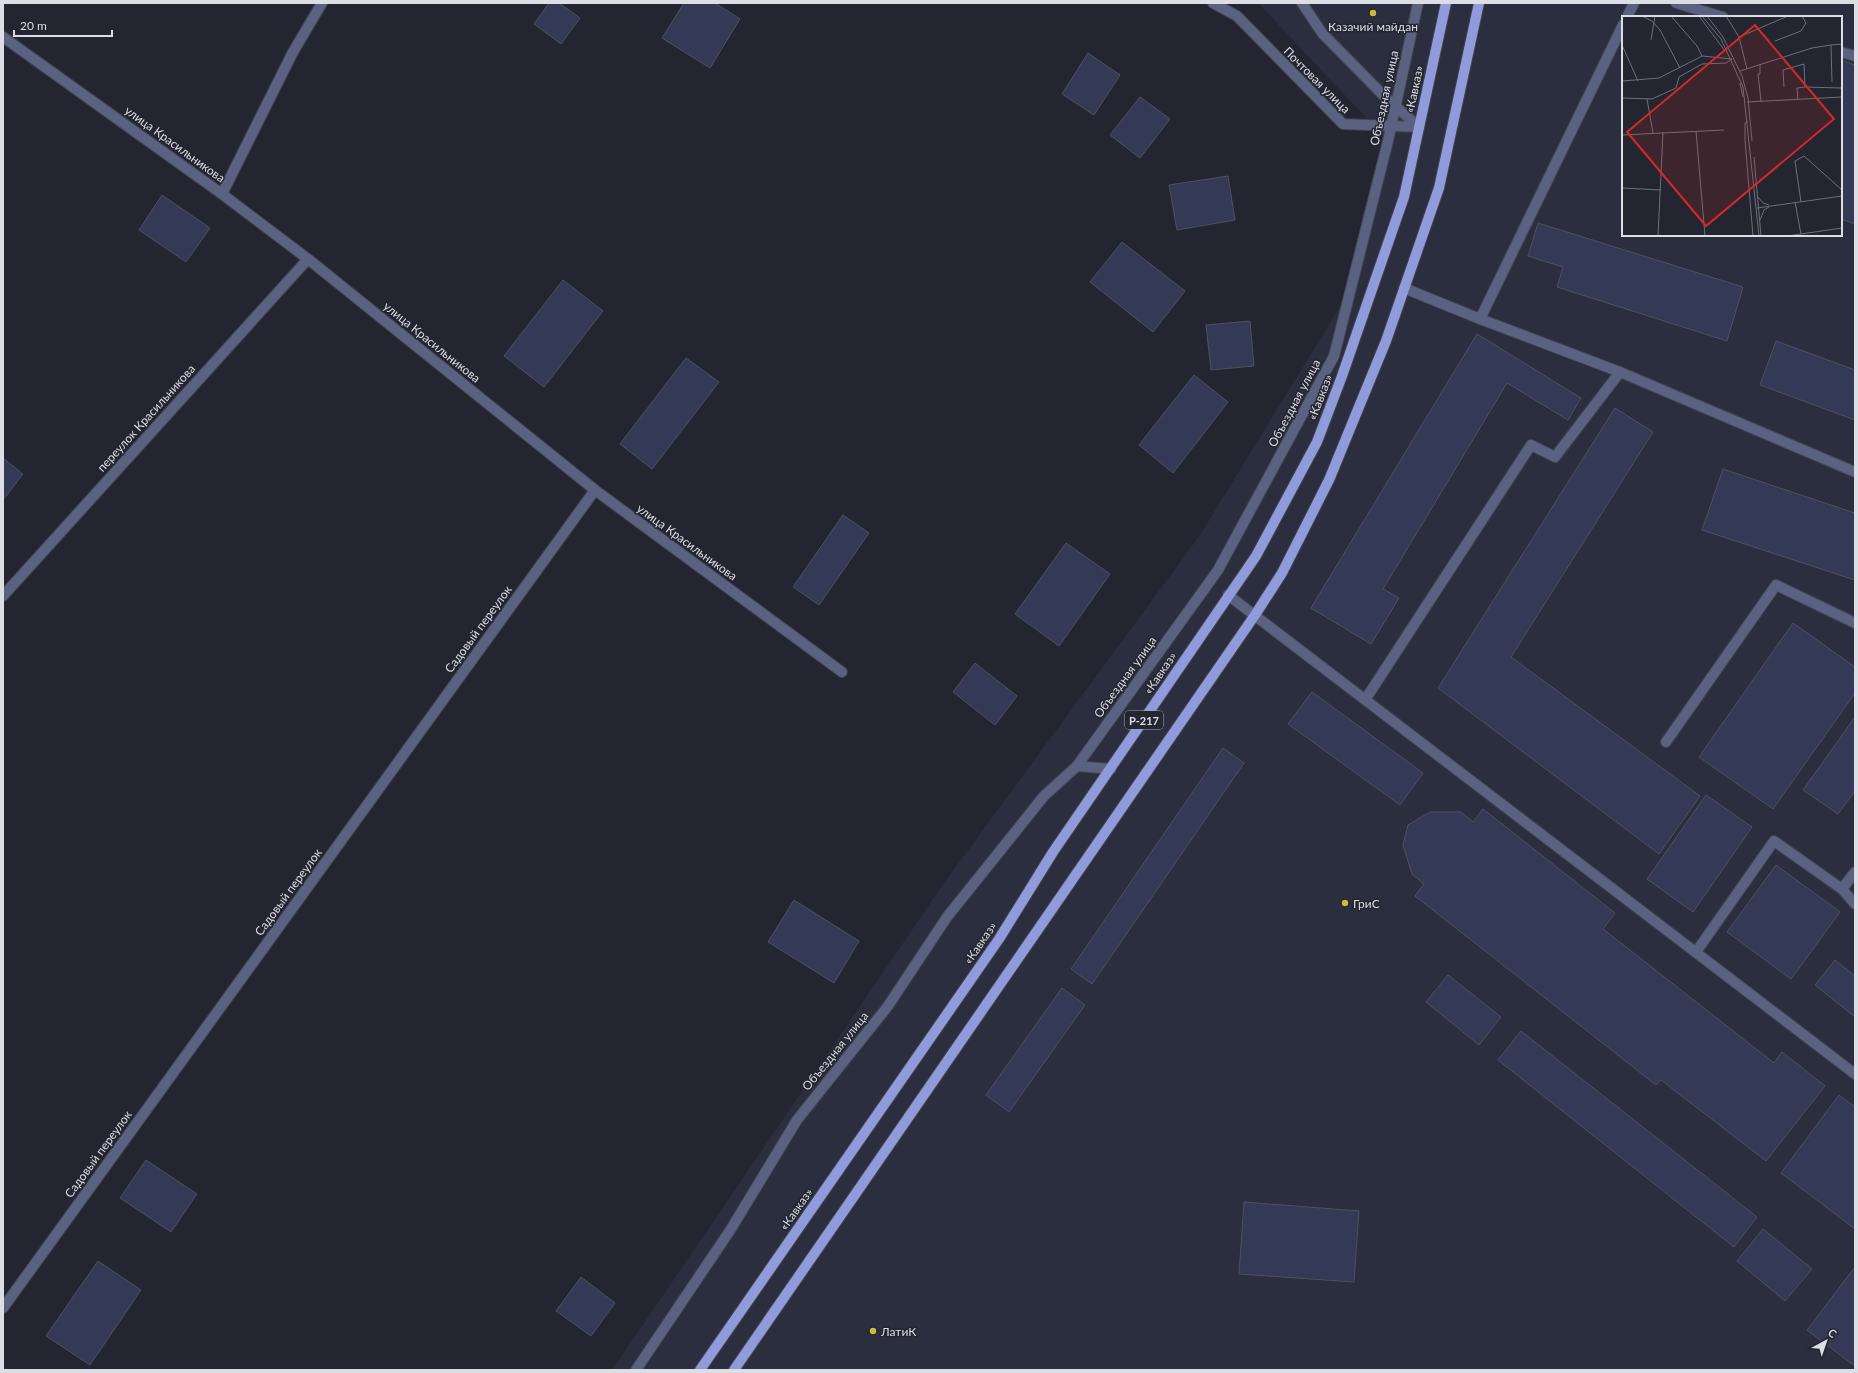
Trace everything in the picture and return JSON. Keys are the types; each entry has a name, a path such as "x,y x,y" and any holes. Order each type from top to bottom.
{"main road":[{"name":"«Кавказ»","path":"700,1370 999,939 1053,852 1256,556 1317,442 1342,376 1404,197 1446,3"},
{"name":"Р-217","path":"734,1370 1255,615 1282,573 1329,480 1386,341 1439,188 1479,3"}],"street":[{"path":"222,194 293,52 322,3"},
{"name":"Почтовая улица","path":"1213,3 1237,16 1343,124 1419,127"},
{"path":"1302,3 1322,33 1395,106 1419,127"},
{"name":"Объездная улица","path":"636,1370 731,1229 797,1120 888,1006 947,917 1044,796 1077,766 1218,570 1334,356 1391,126 1418,3"},
{"path":"1628,16 1634,3"},
{"path":"1676,3 1720,16"},
{"path":"1480,319 1622,27"},
{"name":"улица Красильникова","path":"3,37 222,194 308,259 595,490 842,672"},
{"path":"1842,52 1855,56"},
{"name":"переулок Красильникова","path":"3,596 308,259"},
{"path":"1404,288 1480,319 1620,372 1855,472"},
{"path":"1365,700 1531,445 1555,457 1620,372"},
{"name":"Садовый переулок","path":"3,1308 595,490"},
{"path":"1666,742 1776,585 1855,623"},
{"path":"1228,595 1855,1074"},
{"path":"1077,766 1111,769"},
{"path":"1696,952 1774,841 1842,889 1855,904"},
{"path":"1842,889 1855,872"}],"shaded area":[{"path":"1258,3 1855,3 1855,1370 612,1370 946,880 1200,535 1358,277 1388,141"}],"building":[{"path":"549,3 559,3 580,18 561,44 534,24"},
{"path":"684,3 715,3 740,19 710,68 662,38"},
{"path":"1088,53 1120,75 1094,115 1062,94"},
{"path":"1842,60 1855,65 1855,224 1842,219"},
{"path":"1140,97 1170,119 1140,158 1110,135"},
{"path":"1228,176 1235,220 1177,230 1169,185"},
{"path":"162,195 210,228 186,262 139,230"},
{"path":"1538,223 1743,287 1727,341 1557,287 1563,267 1528,256"},
{"path":"1122,242 1185,291 1153,332 1090,282"},
{"path":"563,280 603,311 544,387 504,356"},
{"path":"1250,321 1254,366 1211,370 1206,325"},
{"path":"1477,334 1581,398 1568,420 1507,383 1383,589 1399,598 1371,644 1311,608"},
{"path":"1776,341 1855,370 1855,420 1760,385"},
{"path":"686,358 719,382 652,469 620,444"},
{"path":"1194,375 1228,402 1173,473 1139,445"},
{"path":"1615,408 1653,432 1511,657 1700,796 1659,854 1438,688"},
{"path":"3,458 23,474 3,500"},
{"path":"1723,469 1855,513 1855,580 1702,530"},
{"path":"843,515 869,533 819,605 793,587"},
{"path":"1066,543 1110,574 1059,646 1015,614"},
{"path":"1793,623 1855,667 1855,693 1773,809 1699,757"},
{"path":"975,663 1017,696 995,725 953,692"},
{"path":"1312,692 1423,773 1400,805 1288,724"},
{"path":"1855,717 1855,791 1838,814 1803,790"},
{"path":"1223,748 1244,763 1092,984 1071,969"},
{"path":"1706,795 1752,827 1693,912 1647,879"},
{"path":"1483,809 1615,913 1603,929 1774,1063 1782,1052 1825,1086 1766,1161 1661,1080 1656,1085 1415,896 1424,884 1412,874 1403,845 1408,825 1430,812 1461,812 1473,822"},
{"path":"1776,865 1840,912 1791,979 1727,932"},
{"path":"794,900 859,941 834,983 768,942"},
{"path":"1835,960 1855,976 1855,1017 1815,985"},
{"path":"1448,975 1501,1017 1479,1045 1426,1002"},
{"path":"1062,988 1085,1005 1009,1112 986,1095"},
{"path":"1521,1031 1757,1217 1734,1247 1498,1060"},
{"path":"1839,1095 1855,1107 1855,1229 1781,1173"},
{"path":"146,1160 197,1194 171,1232 120,1198"},
{"path":"1244,1202 1359,1211 1354,1282 1239,1274"},
{"path":"1763,1229 1812,1269 1785,1301 1737,1261"},
{"path":"98,1261 141,1290 90,1365 46,1336"},
{"path":"1855,1267 1855,1366 1807,1330"},
{"path":"581,1277 615,1303 591,1336 556,1311"}],"place":[{"name":"Казачий майдан","path":"1373,13"},
{"name":"ГриС","path":"1345,903"},
{"name":"ЛатиК","path":"873,1331"}]}
